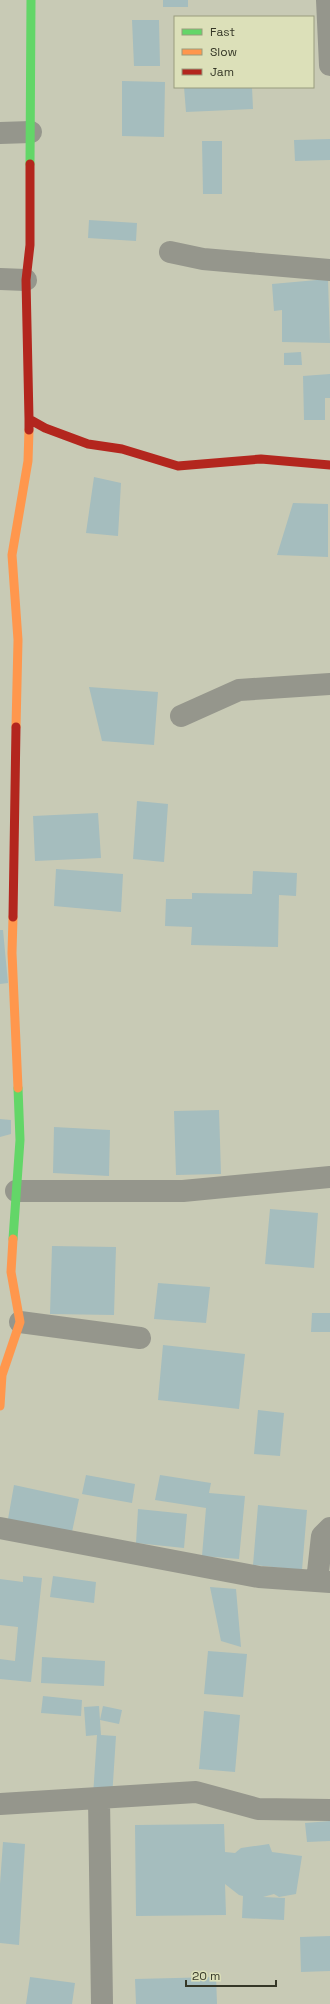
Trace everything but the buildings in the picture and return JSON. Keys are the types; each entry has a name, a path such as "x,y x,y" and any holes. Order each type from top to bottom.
{"street":[{"path":"0,1406 2,1375 20,1322 5,1271 16,1191 20,1140 12,953 18,640 6,554 28,461 29,419 26,280 30,246 31,0"},
{"path":"327,0 330,65"},
{"path":"0,133 31,132"},
{"path":"170,252 203,259 330,270"},
{"path":"0,279 26,280"},
{"path":"29,419 45,428 88,444 122,449 178,466 261,459 330,464"},
{"path":"181,716 239,690 330,684"},
{"path":"16,1191 183,1191 330,1177"},
{"path":"20,1322 140,1338"},
{"path":"0,1528 259,1577 324,1581 322,1536 330,1528"},
{"path":"0,1804 196,1792 258,1809 330,1810"},
{"path":"99,1799 102,2004"}],"traffic: fast":[{"path":"30,164 31,0"},
{"path":"13,1239 20,1140 18,1088"}],"traffic: slow":[{"path":"16,727 18,640 12,555 28,461 29,430"},
{"path":"13,917 12,953 18,1088"},
{"path":"0,1406 2,1375 20,1322 11,1272 13,1239"}],"traffic: jam":[{"path":"29,419 26,280 30,245 30,164"},
{"path":"29,430 29,419 45,428 88,444 122,449 178,466 261,459 330,465"},
{"path":"13,917 16,727"}]}
